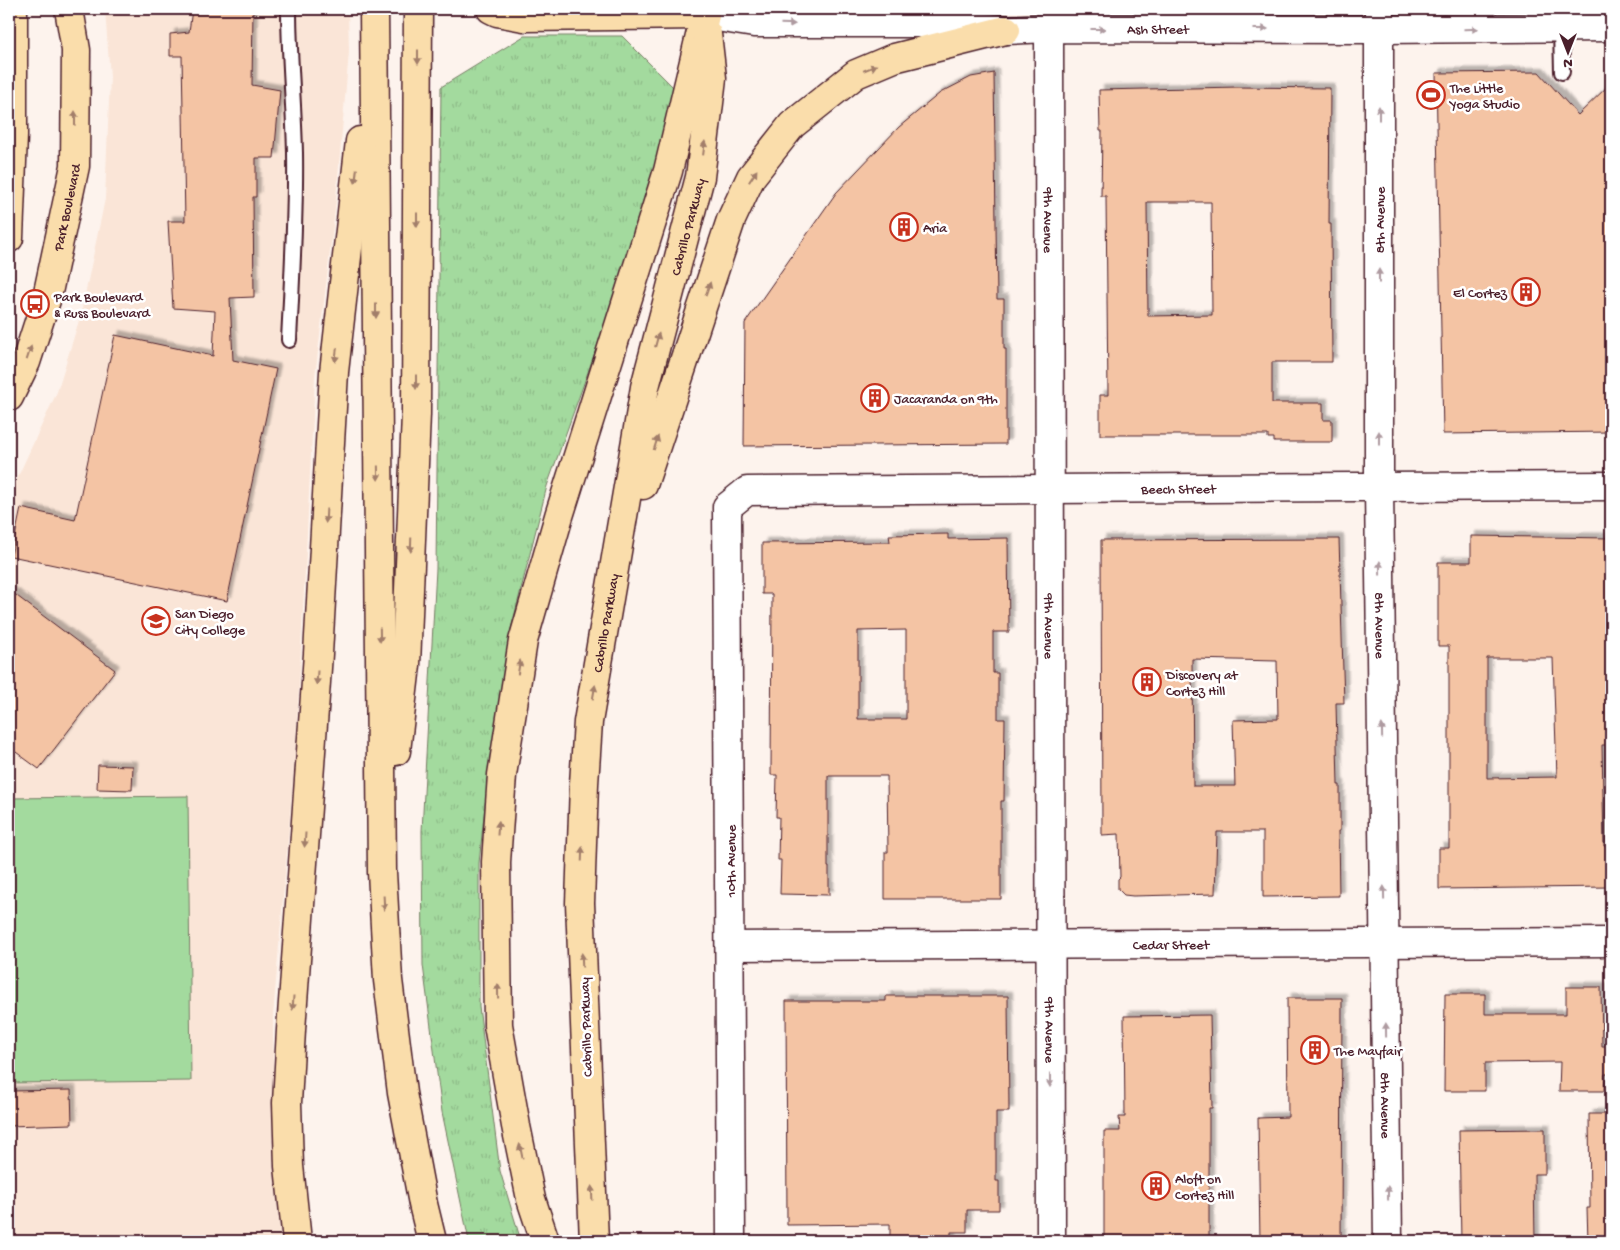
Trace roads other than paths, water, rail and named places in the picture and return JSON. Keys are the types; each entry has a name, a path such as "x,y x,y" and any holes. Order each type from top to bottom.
{"main road":[{"path":"9,238 13,136 13,9"},
{"name":"Park Boulevard","path":"9,397 26,362 47,297 75,166 76,50 69,9"},
{"path":"382,872 407,646 416,414 418,9"},
{"path":"491,9 497,12 524,17 705,12 668,171 562,506 523,641 502,775 496,862 498,1024 531,1199 545,1241"},
{"name":"Cabrillo Parkway","path":"594,1241 581,912 584,784 588,722 645,387 700,177 712,78 705,12"},
{"path":"374,14 382,872 388,980 402,1093 432,1241"},
{"path":"297,1241 288,1166 287,1103 318,654 334,372 374,14"},
{"path":"614,572 731,220 751,177 792,125 856,74 894,58 1006,30"}],"street":[{"name":"Ash Street","path":"705,12 754,23 951,23 1006,30 1049,18 1379,19 1561,22 1611,27"},
{"name":"9th Avenue","path":"1049,18 1051,1241"},
{"name":"8th Avenue","path":"1379,19 1379,487 1388,1241"},
{"name":"Beech Street","path":"746,491 1611,486"},
{"name":"10th Avenue","path":"730,1241 727,507 746,491"},
{"name":"Cedar Street","path":"730,946 1611,942"}],"lane":[{"path":"289,9 289,58 293,96 295,155 289,340"},
{"path":"1561,22 1562,72"}],"place":[{"name":"The Little Yoga Studio","path":"1431,95"},
{"name":"Aria","path":"904,227"},
{"name":"El Cortez","path":"1526,292"},
{"name":"Park Boulevard & Russ Boulevard","path":"35,304"},
{"name":"Jacaranda on 9th","path":"875,398"},
{"name":"San Diego City College","path":"156,621"},
{"name":"Discovery at Cortez Hill","path":"1147,682"},
{"name":"The Mayfair","path":"1315,1050"},
{"name":"Aloft on Cortez Hill","path":"1156,1186"}]}
